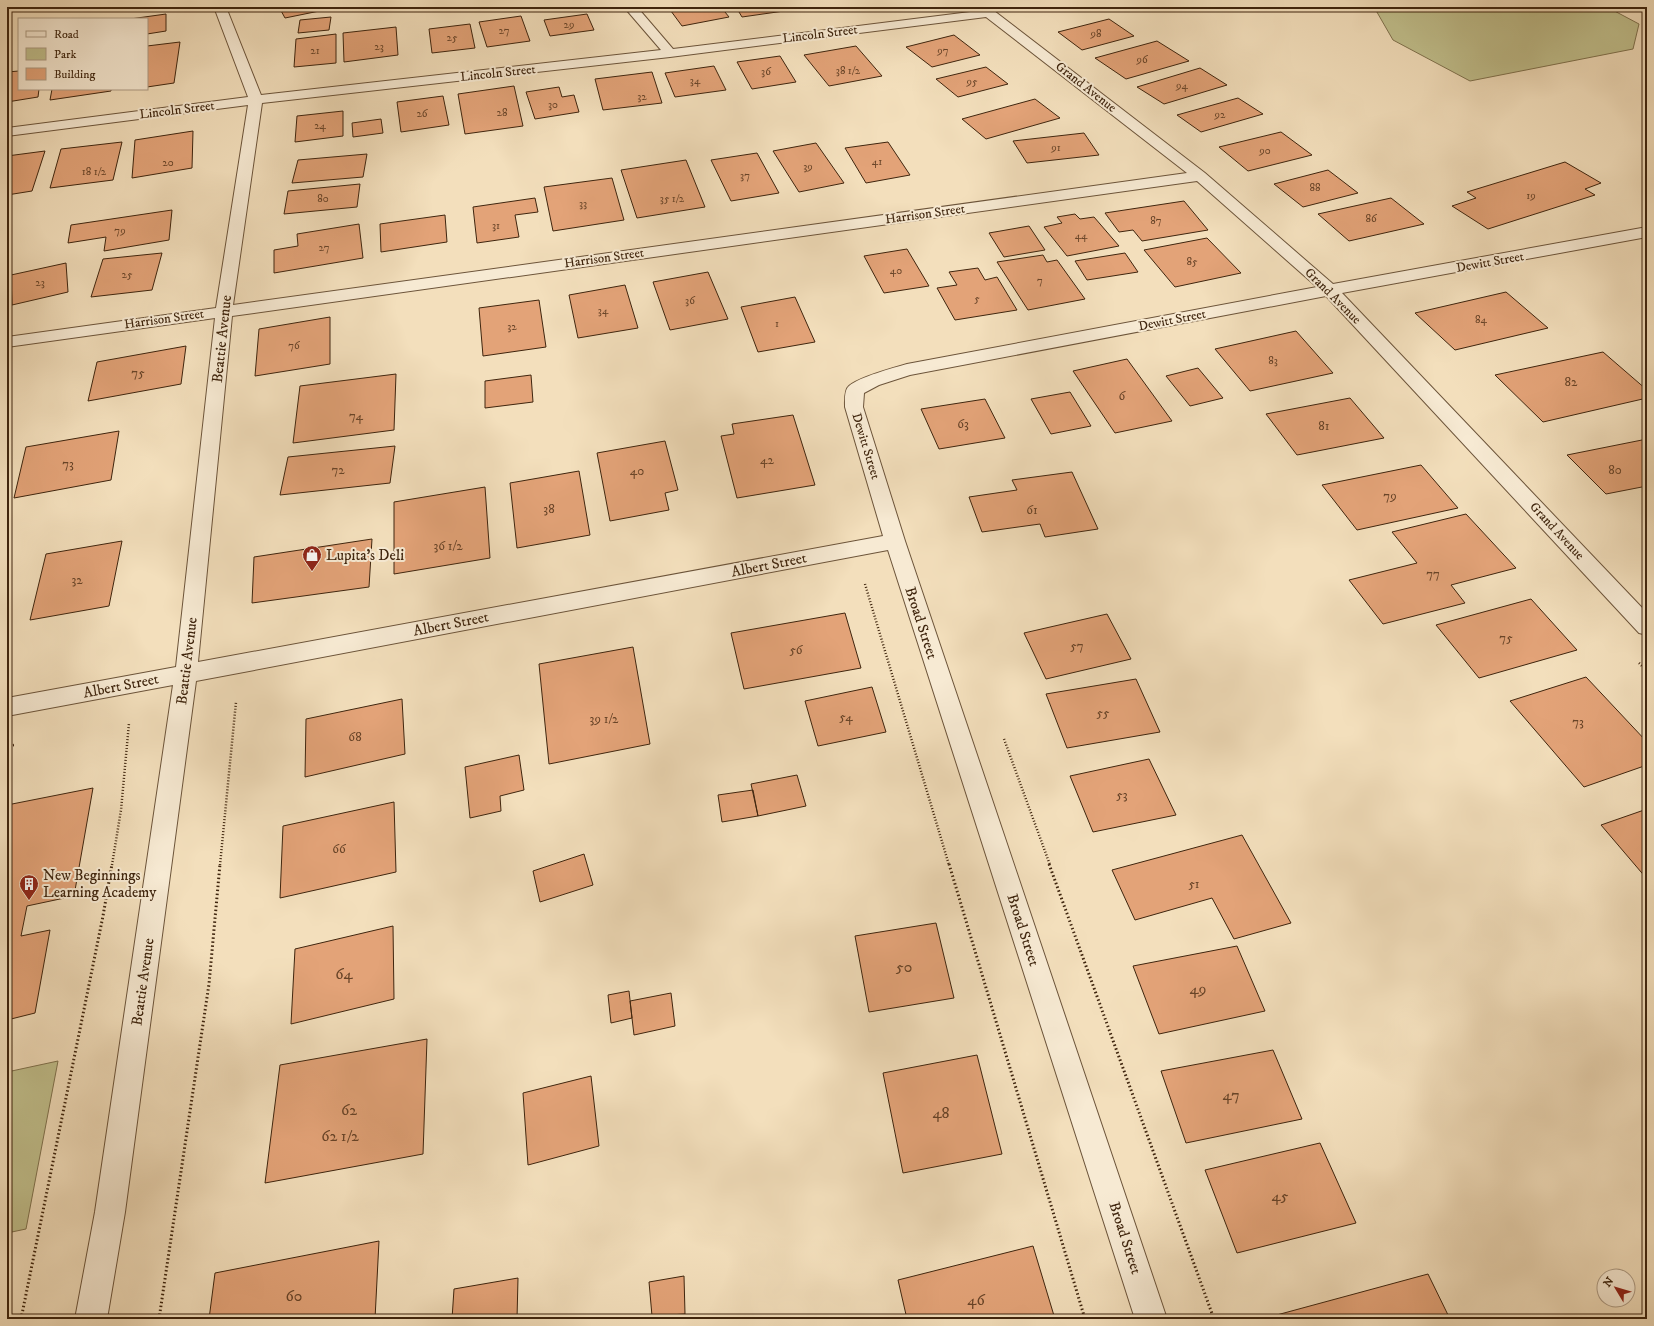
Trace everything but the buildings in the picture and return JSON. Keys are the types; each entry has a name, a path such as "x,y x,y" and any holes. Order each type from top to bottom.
{"street":[{"name":"Beattie Avenue","path":"91,1319 110,1212 186,674 224,310 256,100 220,7"},
{"path":"630,7 670,53"},
{"name":"Lincoln Street","path":"7,132 256,100 670,53 986,10"},
{"name":"Grand Avenue","path":"986,10 1200,176 1330,290 1647,627"},
{"name":"Harrison Street","path":"7,342 224,310 1200,176"},
{"name":"Dewitt Street","path":"895,541 854,407 854,390 873,381 907,370 1647,232"},
{"name":"Albert Street","path":"7,708 895,541"},
{"name":"Broad Street","path":"895,541 1151,1319"}],"path":[{"path":"857,584 865,583 1085,1319"},
{"path":"1636,660 1647,671"},
{"path":"160,1319 209,984 237,700"},
{"path":"21,1319 103,916 121,810 128,723"},
{"path":"1002,735 1214,1319"}],"green space":[{"path":"1374,7 1607,7 1639,24 1633,49 1470,81 1393,40"},
{"path":"58,1061 26,1229 7,1233 7,1072"}],"place":[{"name":"Lupita's Deli","path":"312,572"},
{"name":"New Beginnings Learning Academy","path":"29,901"}]}
